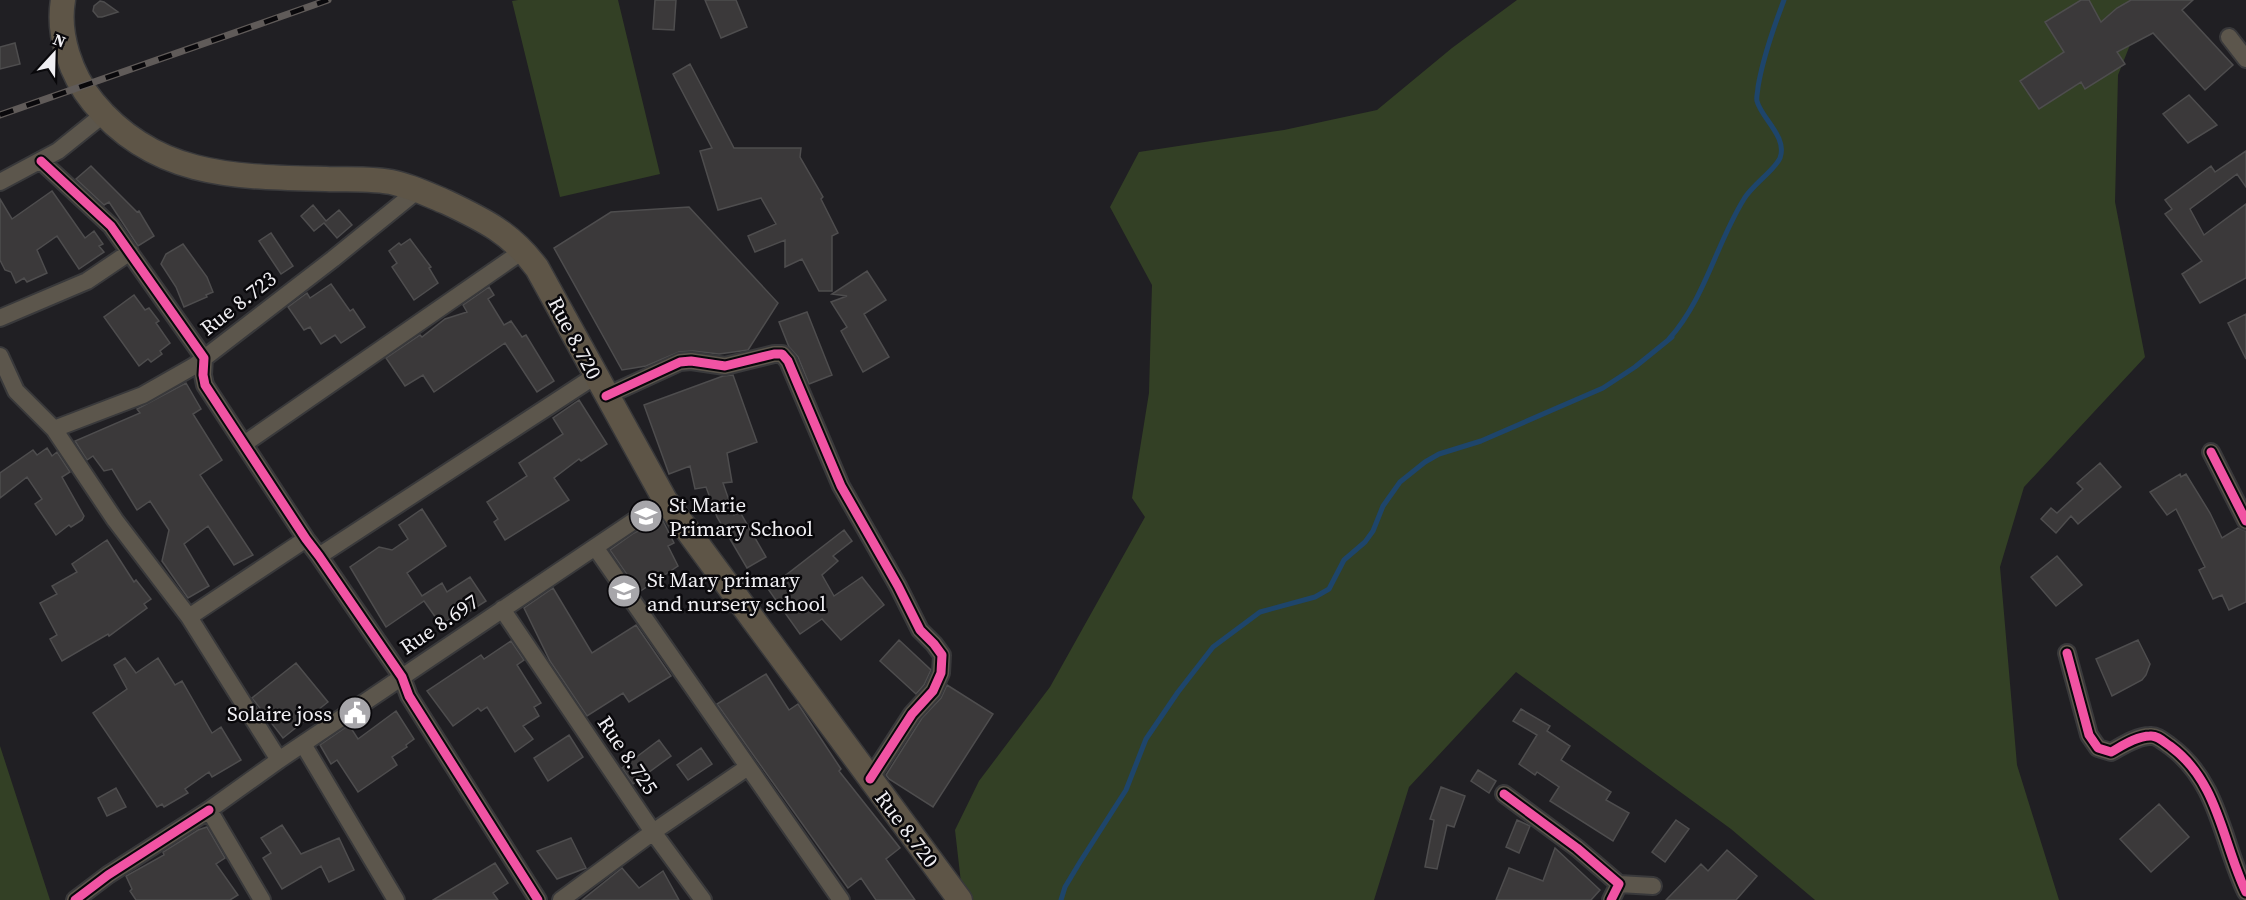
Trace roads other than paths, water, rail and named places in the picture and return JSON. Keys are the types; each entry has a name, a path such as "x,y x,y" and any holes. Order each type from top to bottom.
{"main road":[{"name":"Rue 8.720","path":"63,0 62,26 81,87 120,130 144,147 171,161 199,169 260,177 378,181 418,190 481,218 498,228 524,250 537,268 664,500 960,900"}],"street":[{"path":"2229,37 2246,59"},
{"path":"0,182 41,161 74,140 104,114"},
{"path":"41,161 111,226 204,358 205,384 306,539 402,677 409,696 538,900"},
{"name":"Rue 8.723","path":"54,429 143,395 204,358 418,190"},
{"path":"244,444 524,250"},
{"path":"0,318 87,281 130,252"},
{"path":"320,556 600,386 680,362 691,361 725,366 782,354 788,361 841,486 898,586 920,630 942,655 941,673 933,691 912,714 870,779"},
{"path":"0,356 16,391 54,429 115,520 189,617 279,760"},
{"path":"2211,452 2246,521"},
{"name":"Rue 8.697","path":"81,898 108,874 209,810 279,760 664,500"},
{"path":"189,617 306,539"},
{"path":"595,547 841,900"},
{"name":"Rue 8.725","path":"502,609 653,832 703,900"},
{"path":"2067,653 2089,735 2098,748 2111,752 2150,735 2161,739 2178,751 2208,789 2224,831 2234,868 2246,892"},
{"path":"303,744 396,900"},
{"path":"561,900 653,832 748,767"},
{"path":"1504,794 1577,848 1619,884 1653,886"},
{"path":"209,810 262,900"},
{"path":"1611,900 1619,884"}],"waterway":[{"path":"1061,900 1065,887 1126,790 1146,739 1178,692 1213,647 1260,612 1315,597 1329,589 1344,560 1365,542 1373,531 1383,506 1400,482 1425,462 1439,454 1481,441 1603,388 1635,367 1672,337 1669,339 1692,307 1744,199 1780,158 1781,150 1777,135 1759,107 1757,98 1760,76 1772,32 1784,0"}],"railway":[{"path":"0,115 328,0"}],"place":[{"name":"St Marie Primary School","path":"646,516"},
{"name":"St Mary primary and nursery school","path":"624,591"},
{"name":"Solaire joss","path":"355,713"}]}
